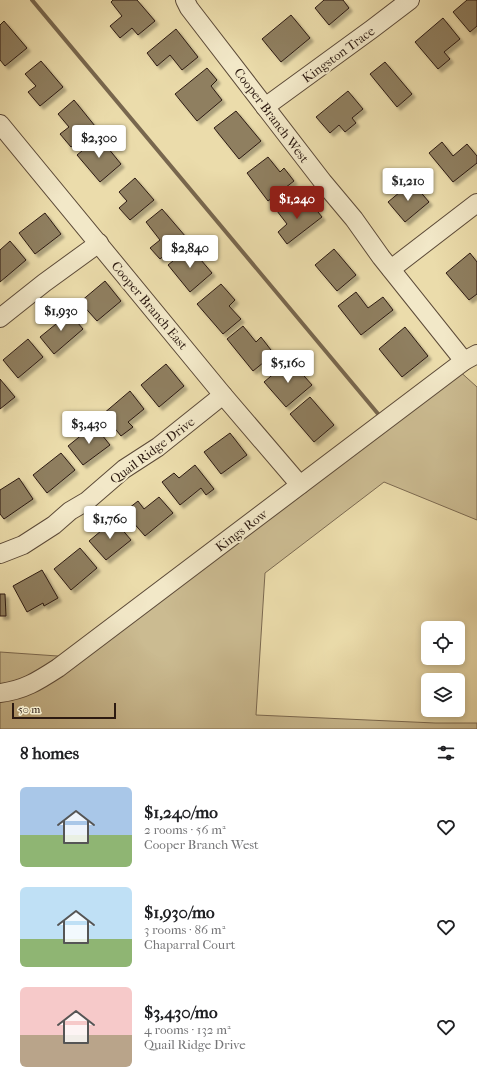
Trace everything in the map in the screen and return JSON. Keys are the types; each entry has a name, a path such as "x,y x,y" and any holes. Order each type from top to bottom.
{"street":[{"name":"Cooper Branch West","path":"185,0 189,8 323,182 354,219 380,257 391,269 413,299 471,358"},
{"name":"Kingston Trace","path":"265,107 410,0"},
{"name":"Cooper Branch East","path":"0,124 223,395 300,485"},
{"path":"391,269 477,203"},
{"path":"0,318 98,243"},
{"name":"Kings Row","path":"0,693 17,690 30,685 58,668 471,358"},
{"name":"Quail Ridge Drive","path":"0,554 23,545 54,525 124,469 158,447 223,395"}],"shaded area":[{"path":"456,368 477,387 477,520 384,482 265,573 256,715 435,723 477,723 477,729 0,729 0,652 72,657"}],"building":[{"path":"113,0 137,0 155,21 138,35 132,28 120,38 110,26 122,16 111,2"},
{"path":"324,0 343,0 349,8 329,25 315,8"},
{"path":"467,0 477,0 477,26 470,32 453,12"},
{"path":"291,15 310,38 281,62 262,39"},
{"path":"443,18 460,39 444,52 450,59 438,69 415,42"},
{"path":"4,21 27,48 5,66 0,60 0,25"},
{"path":"176,29 198,57 182,70 170,55 157,66 147,53"},
{"path":"41,61 63,87 40,106 28,92 36,86 25,74"},
{"path":"385,62 412,94 397,107 370,74"},
{"path":"207,68 217,80 211,86 222,100 197,121 175,94"},
{"path":"348,91 363,109 352,118 356,123 345,132 339,125 330,133 316,117"},
{"path":"74,100 95,126 71,147 60,134 69,127 58,114"},
{"path":"236,111 261,141 239,159 214,128"},
{"path":"99,137 121,164 100,182 77,155"},
{"path":"442,142 453,156 467,144 477,156 477,163 453,182 429,153"},
{"path":"268,157 280,172 284,168 294,181 268,201 247,173"},
{"path":"135,178 154,200 130,220 119,208 127,201 119,192"},
{"path":"412,182 429,202 405,222 388,202"},
{"path":"292,199 300,209 310,202 322,217 287,244 278,232 287,224 277,211"},
{"path":"162,209 186,237 160,259 150,248 160,240 146,222"},
{"path":"45,213 61,234 35,254 19,233"},
{"path":"10,241 26,260 0,282 0,250"},
{"path":"190,247 212,273 190,292 168,265"},
{"path":"334,249 356,275 337,291 315,265"},
{"path":"470,253 477,262 477,294 469,300 446,273"},
{"path":"105,281 121,301 97,321 80,302"},
{"path":"221,284 235,300 229,306 241,319 223,334 197,304"},
{"path":"356,292 368,308 383,297 393,310 361,335 338,306"},
{"path":"66,309 83,329 54,354 40,337 56,324 53,320"},
{"path":"243,326 256,342 261,337 274,354 253,371 227,339"},
{"path":"405,327 428,356 402,377 379,349"},
{"path":"28,339 43,357 18,378 3,360"},
{"path":"290,360 312,385 286,407 264,382"},
{"path":"166,364 184,386 159,407 141,385"},
{"path":"0,379 15,397 0,409"},
{"path":"130,391 144,409 128,422 133,427 121,436 103,414"},
{"path":"310,397 334,425 314,442 290,414"},
{"path":"94,425 110,445 83,465 68,446"},
{"path":"230,433 247,455 221,474 204,452"},
{"path":"61,453 75,470 47,493 33,475"},
{"path":"195,465 214,489 206,495 201,488 180,505 162,482 174,473 179,478"},
{"path":"19,478 33,499 4,519 0,514 0,490"},
{"path":"159,497 173,513 145,536 124,512 138,501 144,509"},
{"path":"114,520 131,540 106,560 89,541"},
{"path":"80,548 97,568 71,590 54,569"},
{"path":"42,570 58,598 44,606 43,603 27,612 13,586"},
{"path":"0,594 5,594 6,616 0,616"}],"waterway":[{"path":"32,0 379,415"}]}
